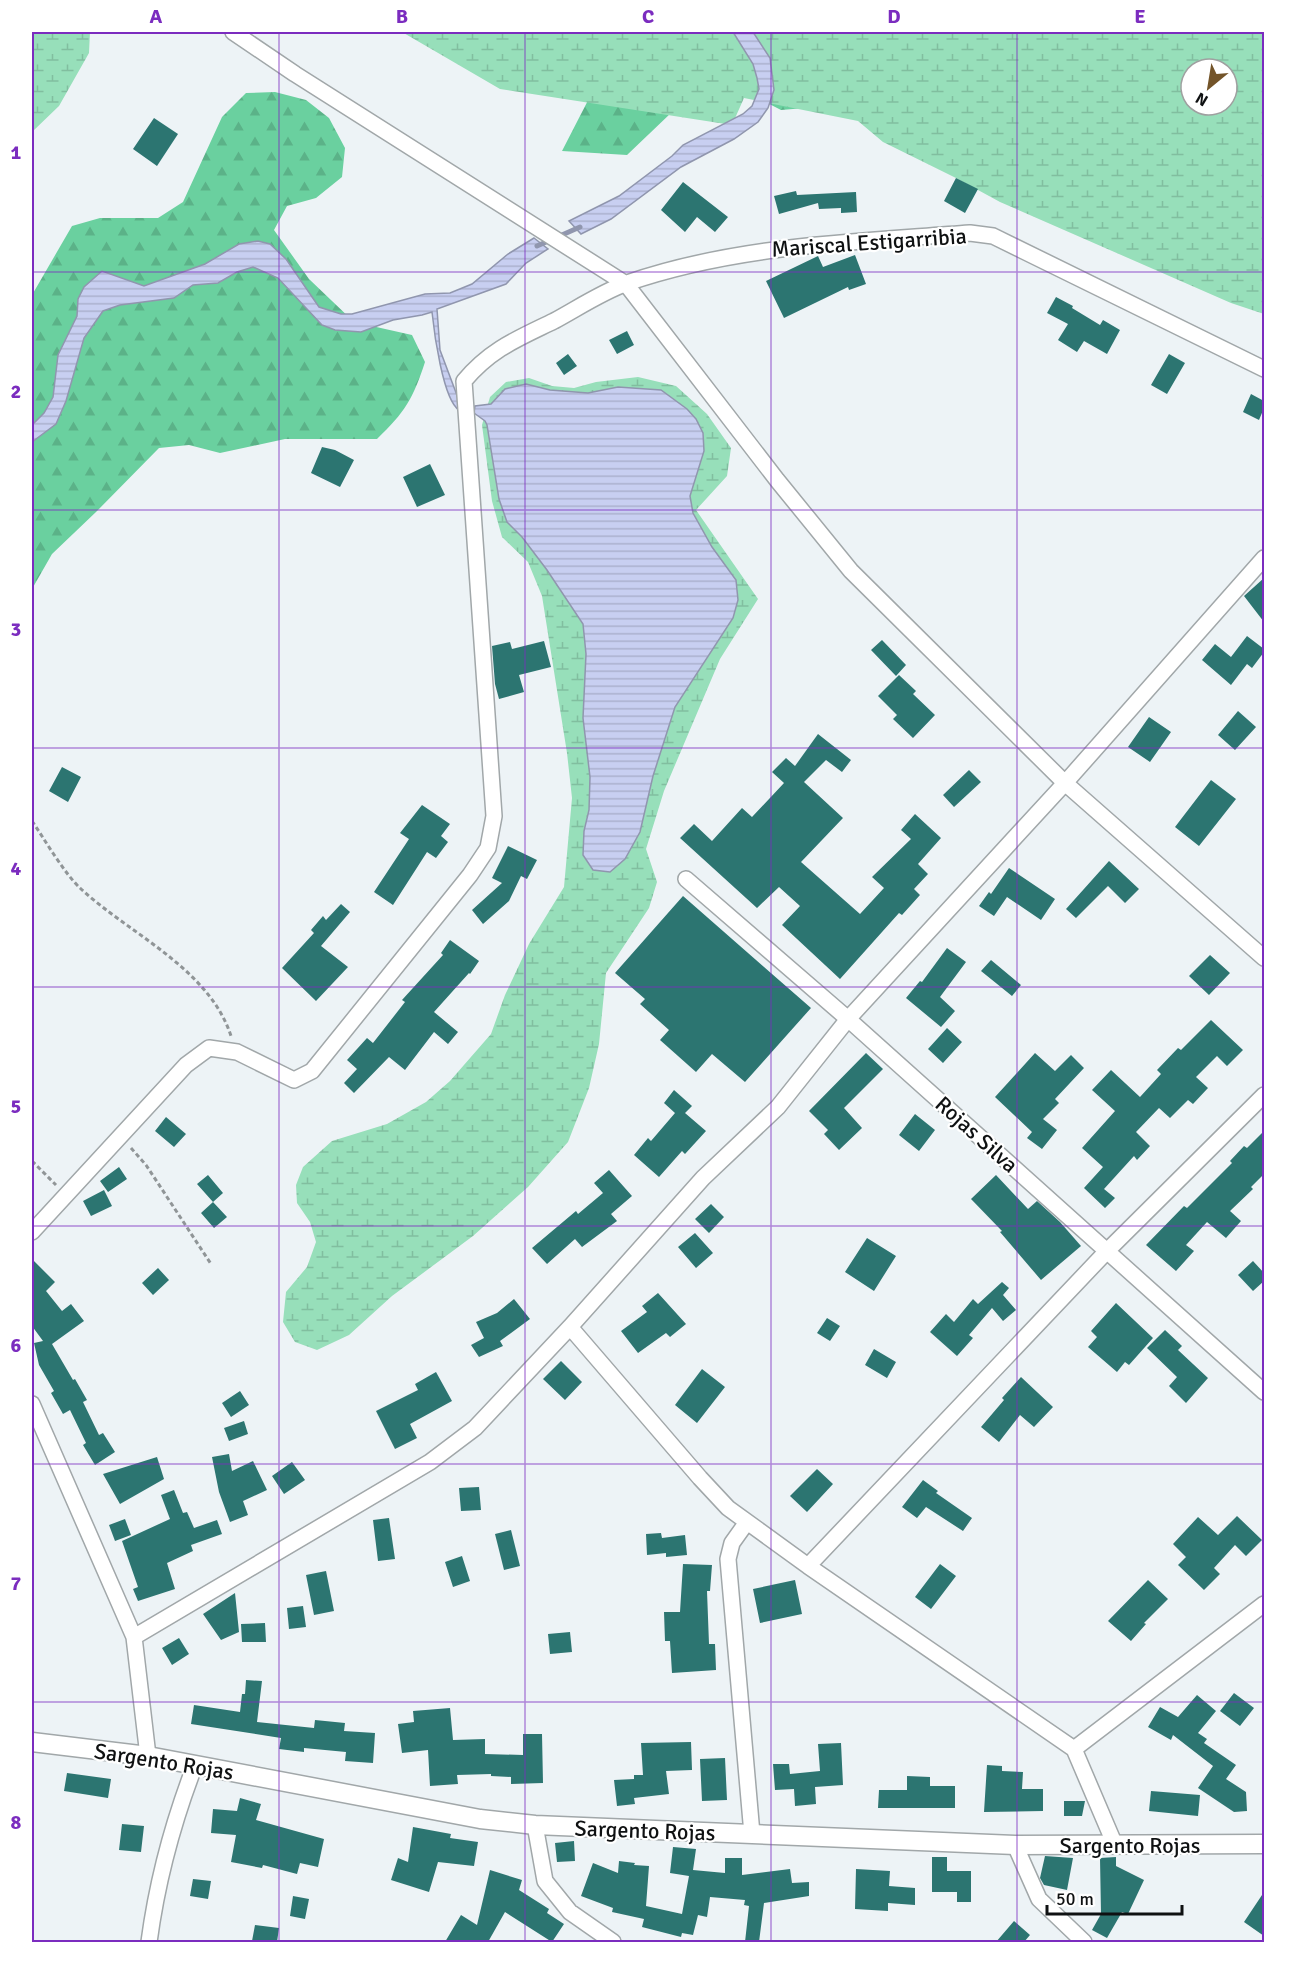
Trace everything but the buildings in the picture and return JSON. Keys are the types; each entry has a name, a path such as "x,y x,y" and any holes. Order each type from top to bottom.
{"street":[{"path":"233,32 626,284 850,571 1065,783 1264,958"},
{"name":"Mariscal Estigarribia","path":"237,1052 294,1080 312,1071 470,875 488,848 494,816 464,381 480,363 502,347 626,284 696,264 762,250 970,233 993,237 1264,369"},
{"path":"134,1637 430,1462 475,1428 570,1327 703,1178 778,1107 848,1019 1065,783 1264,558"},
{"name":"Rojas Silva","path":"686,879 848,1019 1264,1392"},
{"path":"32,1232 186,1065 209,1048 237,1052"},
{"path":"808,1566 1107,1251 1264,1095"},
{"path":"570,1327 700,1479 728,1508 808,1566 1074,1749 1114,1845"},
{"path":"32,1404 134,1637 148,1756"},
{"path":"747,1522 732,1544 728,1559 752,1834"},
{"path":"1074,1749 1264,1604"},
{"name":"Sargento Rojas","path":"32,1742 148,1756 480,1820 535,1825 1015,1845 1264,1844"},
{"path":"149,1942 163,1870 179,1810 195,1765"},
{"path":"535,1825 545,1881 570,1912 613,1942"},
{"path":"1015,1845 1040,1899 1076,1940"}],"path":[{"path":"32,821 77,886 100,906 167,955 211,995 227,1023 237,1052"},
{"path":"120,1136 146,1165 211,1264"},
{"path":"32,1161 66,1194"}],"green space":[{"path":"32,32 90,32 89,53 59,106 32,132"},
{"path":"402,32 1264,32 1264,314 1231,303 1000,202 883,142 858,121 744,98 732,125 500,89"},
{"path":"618,42 841,105 781,110 726,82 671,113 627,155 562,151"},
{"path":"275,92 306,100 329,118 345,148 342,177 316,198 287,206 274,230 309,279 354,322 412,335 425,362 412,396 395,421 377,439 285,439 220,453 189,445 159,448 52,554 32,589 32,295 72,226 100,218 158,218 183,202 222,117 246,93"},
{"path":"638,377 676,386 707,414 731,448 727,476 696,510 758,599 720,659 664,791 646,849 657,882 649,908 606,973 599,1044 589,1088 568,1142 528,1187 473,1236 392,1296 349,1335 317,1350 295,1342 283,1322 286,1292 307,1267 316,1242 310,1222 297,1203 296,1185 303,1167 332,1141 387,1124 426,1102 450,1081 491,1034 505,995 529,944 564,887 572,798 567,753 542,596 528,562 502,537 492,501 482,425 490,397 506,382 529,378 552,386 574,388 596,382"}],"water":[{"path":"733,32 753,32 770,58 774,90 768,108 758,122 734,139 681,167 611,219 581,234 569,221 619,196 683,145 743,114 752,106 759,89 757,78 753,64"},
{"path":"534,238 548,249 526,263 506,284 437,309 440,350 458,398 459,410 453,404 444,380 432,312 393,320 361,332 335,330 322,325 278,278 253,267 237,272 218,283 193,285 174,298 120,305 103,311 84,338 66,401 56,424 32,442 32,425 44,413 53,397 58,355 77,316 78,299 84,287 102,271 144,286 205,264 239,244 258,241 270,244 286,259 319,307 341,314 352,314 425,294 450,293 472,284 508,254"},
{"path":"526,384 550,390 588,393 618,387 661,390 687,409 696,419 703,433 704,451 690,496 693,513 712,547 736,580 738,600 733,618 675,707 653,776 640,832 625,859 610,872 593,870 583,855 584,831 589,810 590,777 583,718 586,654 583,624 547,570 522,537 507,522 499,499 487,425 474,413 475,406 491,404 505,389"}],"waterway":[{"path":"537,246 580,227"}]}
